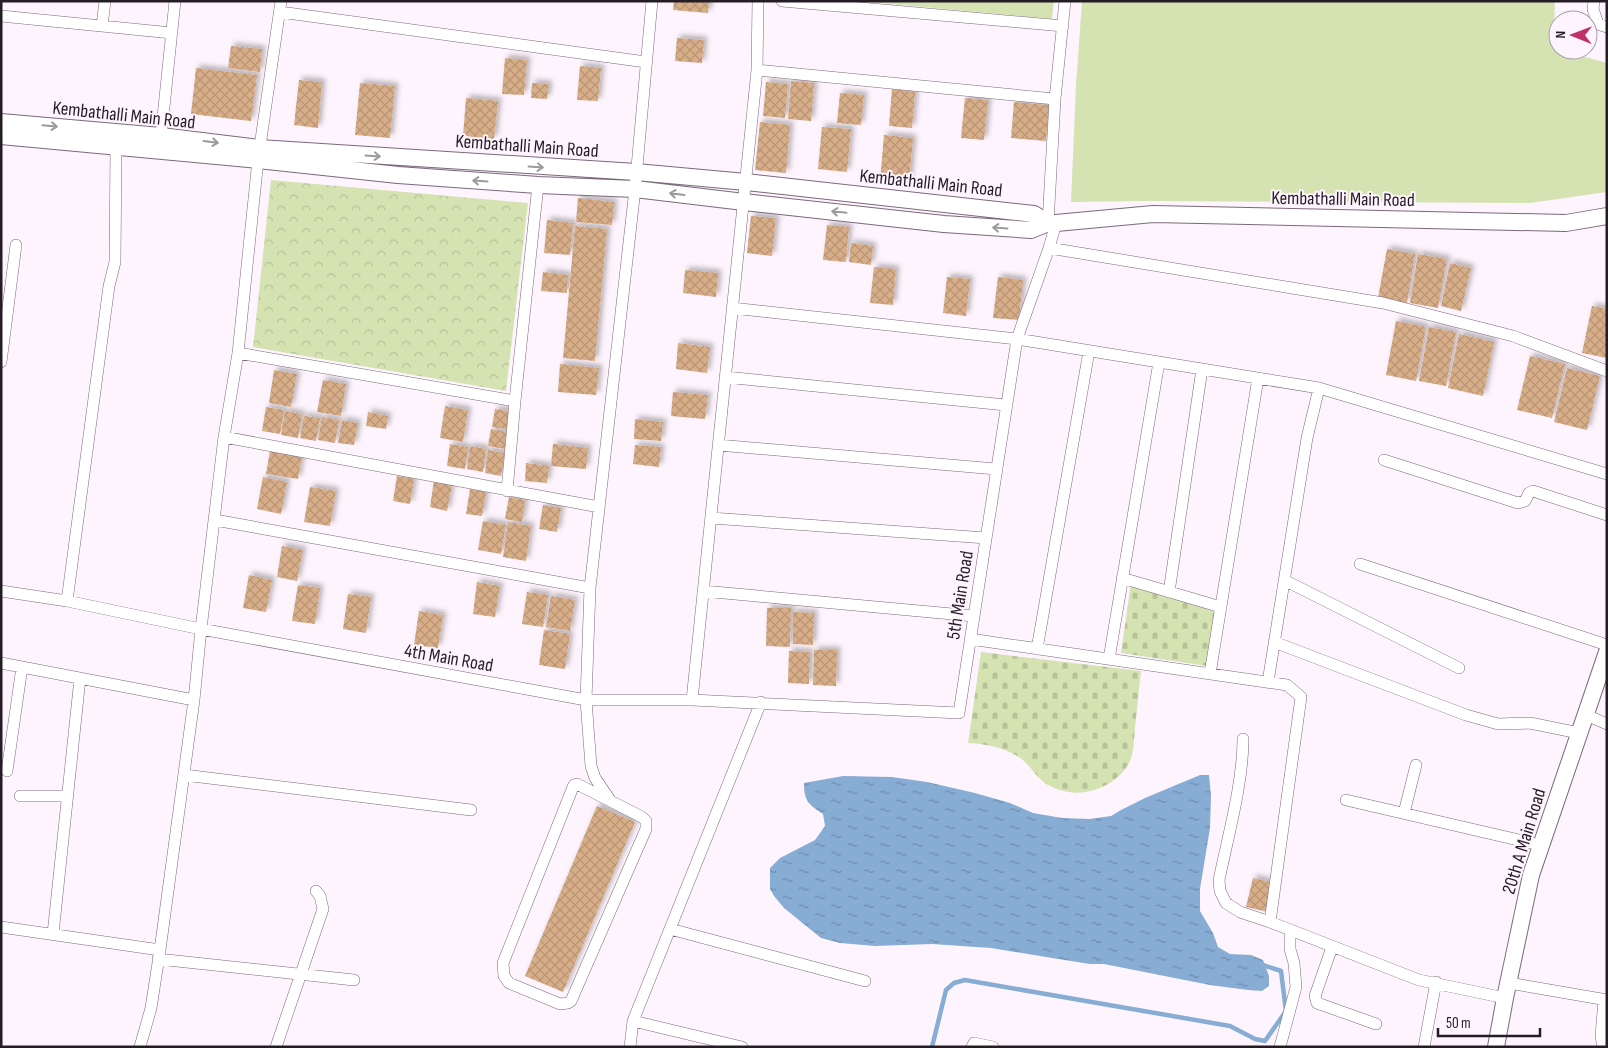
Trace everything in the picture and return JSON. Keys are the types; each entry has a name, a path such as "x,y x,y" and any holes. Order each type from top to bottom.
{"street":[{"path":"102,26 105,1"},
{"path":"161,136 175,1"},
{"path":"610,800 578,784 574,785 503,963 504,976 509,983 560,1004 571,1001 646,829 646,822 642,817 610,800 595,778 591,766 586,700 590,588 635,189 652,1"},
{"path":"692,700 757,70 758,1"},
{"path":"782,1 1063,26"},
{"name":"5th Main Road","path":"692,700 958,713 1017,339 1049,248 1052,223 1055,99 1066,1"},
{"path":"1594,1 1593,9 1598,24 1607,27"},
{"path":"140,1047 151,1008 184,775 224,437 238,353 258,154 280,7 646,62"},
{"path":"1,16 172,34"},
{"path":"757,70 1055,99"},
{"name":"Kembathalli Main Road","path":"1,122 161,136 258,154 398,175 538,185 635,189 944,224 1031,230 1052,223 1153,214 1566,223 1607,216"},
{"name":"Kembathalli Main Road","path":"1,136 116,147 636,172 746,182 1034,214 1052,223"},
{"path":"67,601 109,286 115,262 116,147"},
{"path":"507,491 538,185"},
{"path":"1,362 16,245"},
{"path":"1049,248 1383,303 1513,336 1607,371"},
{"path":"732,308 1017,339 1319,388 1607,474"},
{"path":"1037,649 1089,351"},
{"path":"238,353 515,401"},
{"path":"1109,659 1159,362"},
{"path":"1169,592 1202,369"},
{"path":"725,377 1006,405"},
{"path":"1210,674 1258,378"},
{"path":"1268,682 1306,438 1319,388"},
{"path":"224,437 599,507"},
{"path":"718,445 996,469"},
{"path":"1384,460 1518,503 1523,503 1529,493 1533,491 1607,515"},
{"path":"710,518 986,538"},
{"path":"215,520 590,588"},
{"path":"1360,564 1607,645"},
{"path":"1122,578 1221,608"},
{"path":"1284,580 1459,668"},
{"name":"4th Main Road","path":"1,591 67,601 201,629 586,700 692,700"},
{"path":"703,591 974,616"},
{"path":"970,639 1287,685 1301,697 1270,922"},
{"path":"1274,642 1466,715 1498,724 1530,723 1579,734"},
{"name":"20th A Main Road","path":"1496,1047 1526,894 1540,845 1607,652"},
{"path":"1,663 194,700"},
{"path":"7,771 22,667"},
{"path":"53,934 80,678"},
{"path":"630,1047 633,1021 761,702"},
{"path":"1586,715 1607,724"},
{"path":"1243,739 1243,753 1238,785 1219,880 1220,891 1226,903 1240,912 1419,980 1605,1000 1601,1036 1603,1047"},
{"path":"1404,813 1416,766"},
{"path":"184,775 470,810"},
{"path":"20,796 68,796"},
{"path":"1346,800 1540,845"},
{"path":"276,1047 323,910 320,896 316,891"},
{"path":"1,927 53,934 159,954 354,980"},
{"path":"670,929 865,981"},
{"path":"1280,1047 1296,988 1294,963 1290,948 1290,930"},
{"path":"1332,947 1315,996 1317,1003 1376,1024"},
{"path":"1424,1047 1436,982"},
{"path":"633,1021 742,1047"},
{"path":"972,1047 974,1043 992,1047"}],"green space":[{"path":"858,1 1054,1 1052,19"},
{"path":"1082,1 1555,1 1555,10 1548,10 1548,60 1596,60 1607,63 1607,192 1530,203 1071,202"},
{"path":"271,180 528,203 506,391 253,347"},
{"path":"1131,583 1215,612 1207,666 1121,653"},
{"path":"981,652 1141,671 1133,752 1127,767 1112,782 1100,788 1088,792 1066,792 1046,784 1028,765 1008,751 992,746 968,743"}],"water":[{"path":"1200,775 1209,775 1211,795 1210,828 1200,889 1200,911 1213,933 1218,947 1230,954 1251,955 1263,960 1269,976 1269,986 1262,991 1210,985 1104,964 1090,964 991,948 932,944 875,946 840,943 821,938 784,908 770,889 770,868 780,858 815,840 825,826 823,814 810,805 806,798 804,783 843,776 892,777 927,782 975,793 1010,803 1033,813 1062,818 1090,819 1111,816 1145,798"}],"building":[{"path":"674,1 709,1 708,13 673,10"},
{"path":"677,38 704,40 702,63 675,61"},
{"path":"231,46 262,49 260,72 228,68"},
{"path":"505,58 527,60 524,95 502,94"},
{"path":"580,66 601,68 598,101 577,100"},
{"path":"196,68 257,75 251,121 191,114"},
{"path":"299,80 322,82 318,128 294,125"},
{"path":"791,81 814,83 811,121 788,119"},
{"path":"766,82 788,84 785,118 763,116"},
{"path":"360,83 395,86 390,138 355,135"},
{"path":"532,83 549,84 547,99 531,98"},
{"path":"892,89 915,92 912,128 889,126"},
{"path":"840,93 864,95 861,125 837,123"},
{"path":"466,98 498,101 494,139 463,136"},
{"path":"965,98 988,100 984,140 961,138"},
{"path":"1014,102 1049,105 1046,141 1011,138"},
{"path":"760,122 790,125 786,173 755,170"},
{"path":"822,127 851,129 847,172 818,169"},
{"path":"884,135 913,138 909,184 880,182"},
{"path":"578,198 614,202 612,225 576,222"},
{"path":"751,216 776,218 772,256 747,253"},
{"path":"547,220 573,223 570,255 544,253"},
{"path":"827,225 849,227 846,262 823,260"},
{"path":"575,226 607,229 595,361 563,358"},
{"path":"851,243 873,246 871,265 849,262"},
{"path":"1387,249 1415,254 1407,303 1378,298"},
{"path":"1418,254 1447,259 1438,308 1410,303"},
{"path":"1450,263 1471,268 1461,311 1441,306"},
{"path":"874,267 896,269 893,305 870,303"},
{"path":"685,270 718,273 716,297 683,293"},
{"path":"543,272 568,275 567,293 541,291"},
{"path":"947,277 970,279 966,316 943,313"},
{"path":"998,277 1023,280 1019,320 993,318"},
{"path":"1592,306 1607,309 1607,358 1582,353"},
{"path":"1396,321 1426,327 1416,381 1386,375"},
{"path":"1429,327 1456,332 1446,386 1419,381"},
{"path":"1459,334 1494,342 1483,396 1448,388"},
{"path":"678,343 710,347 707,373 676,369"},
{"path":"1530,356 1565,364 1552,418 1517,410"},
{"path":"560,364 599,368 596,395 558,392"},
{"path":"1567,368 1600,376 1587,430 1554,422"},
{"path":"274,370 297,374 291,407 269,403"},
{"path":"323,380 346,384 341,416 317,412"},
{"path":"673,392 708,395 705,419 671,416"},
{"path":"445,406 468,410 463,442 440,438"},
{"path":"266,407 284,410 280,434 262,431"},
{"path":"495,409 510,411 507,429 492,427"},
{"path":"285,411 302,414 298,438 281,435"},
{"path":"368,412 388,416 386,429 366,426"},
{"path":"304,416 320,418 316,441 300,438"},
{"path":"322,417 339,420 335,443 318,440"},
{"path":"635,419 663,422 661,441 634,439"},
{"path":"342,420 358,423 354,445 338,443"},
{"path":"491,429 508,432 505,449 488,446"},
{"path":"450,444 468,447 465,469 447,466"},
{"path":"553,444 588,448 586,469 551,466"},
{"path":"635,445 661,447 659,467 633,464"},
{"path":"470,446 486,449 483,472 467,469"},
{"path":"488,450 505,453 501,476 485,473"},
{"path":"270,451 302,456 298,479 266,474"},
{"path":"526,463 549,466 547,483 525,481"},
{"path":"397,476 414,479 410,504 393,501"},
{"path":"263,477 287,482 281,514 257,509"},
{"path":"434,481 452,484 447,511 430,507"},
{"path":"310,487 336,491 330,526 304,522"},
{"path":"470,489 486,492 482,516 466,514"},
{"path":"509,497 525,500 522,522 505,519"},
{"path":"543,505 561,508 557,532 539,529"},
{"path":"483,521 506,525 501,554 478,550"},
{"path":"508,522 531,526 526,561 503,557"},
{"path":"282,546 303,550 297,581 277,577"},
{"path":"249,575 272,580 266,612 243,608"},
{"path":"477,582 500,586 495,617 473,614"},
{"path":"298,585 320,588 315,624 292,621"},
{"path":"527,592 548,595 543,627 522,624"},
{"path":"348,594 371,597 366,633 343,629"},
{"path":"551,596 575,600 570,631 546,627"},
{"path":"767,608 791,608 790,647 766,646"},
{"path":"419,611 443,615 438,648 414,645"},
{"path":"793,612 814,613 813,645 793,644"},
{"path":"544,630 570,634 565,669 539,665"},
{"path":"814,650 837,650 836,686 813,685"},
{"path":"789,651 810,652 809,684 788,683"},
{"path":"597,806 635,822 563,992 525,976"},
{"path":"1253,878 1275,883 1268,912 1246,907"}],"waterway":[{"path":"932,1047 946,990 954,983 965,980 1230,1026 1255,1039 1265,1041 1286,1011 1281,971 1260,964"}]}
